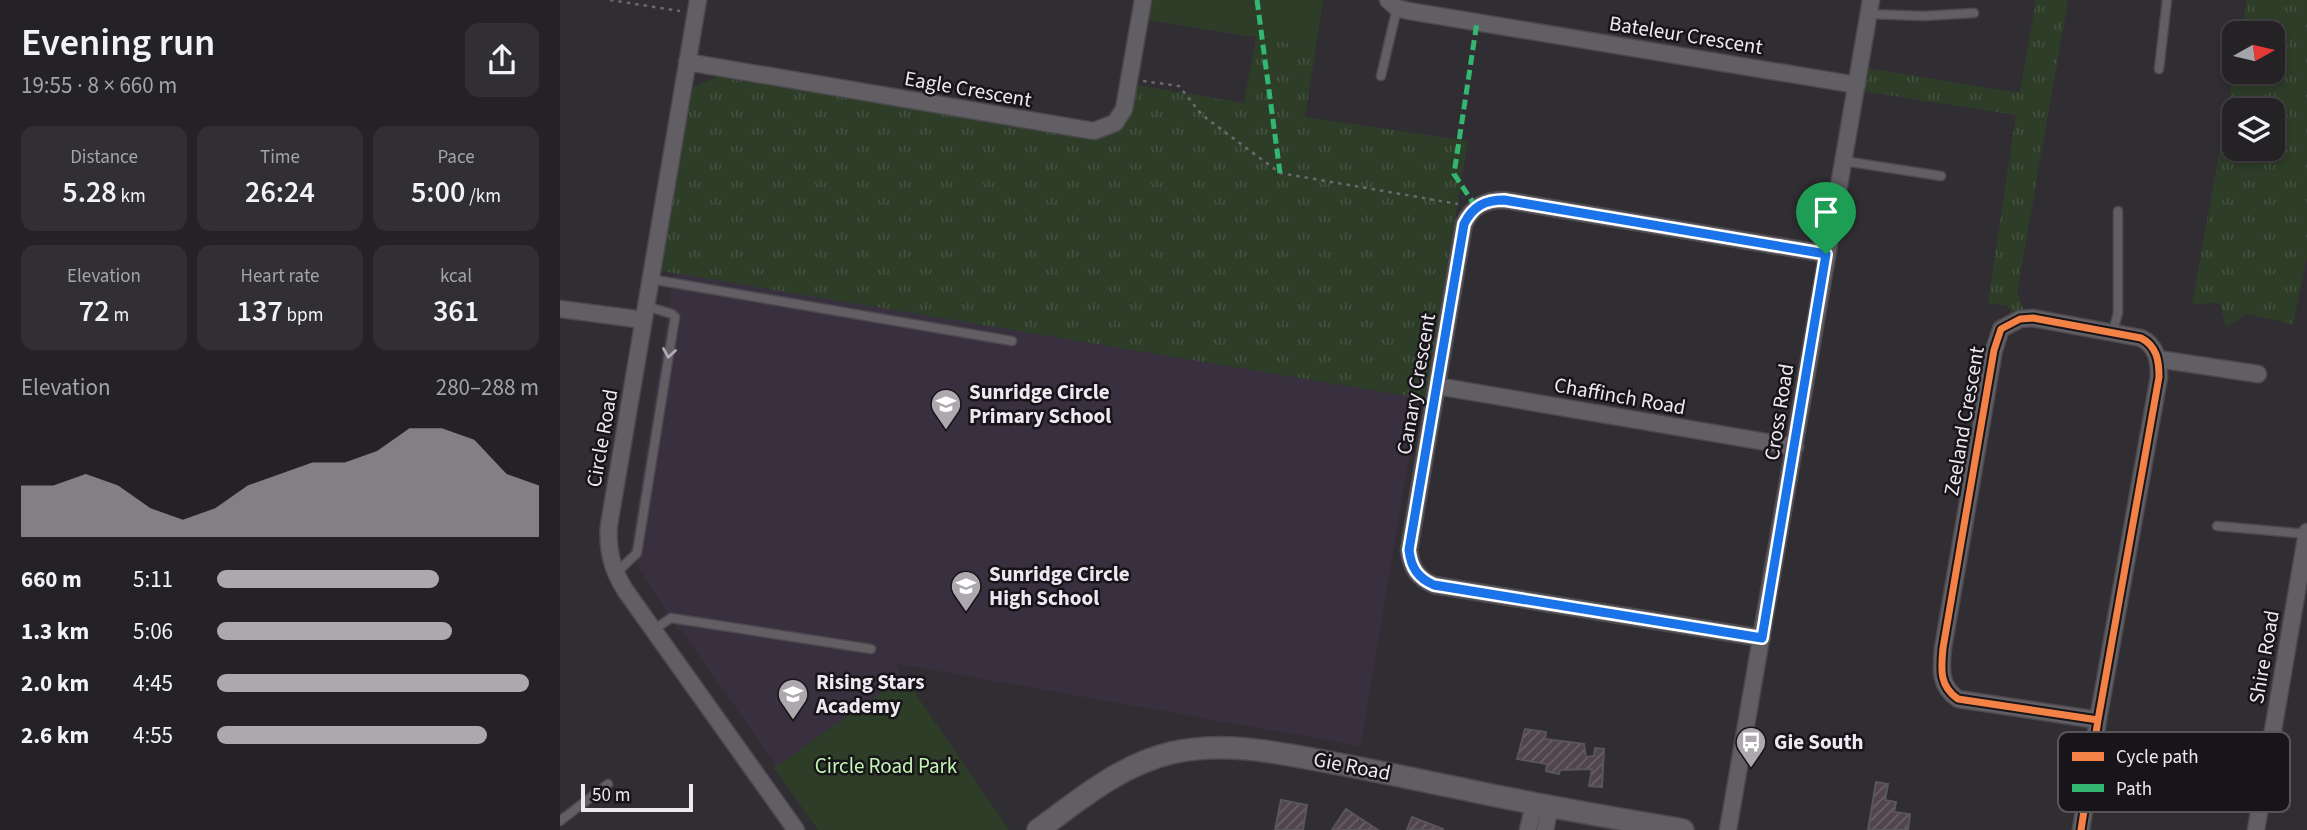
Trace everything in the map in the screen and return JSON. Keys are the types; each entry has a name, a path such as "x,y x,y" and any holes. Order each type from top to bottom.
{"street":[{"name":"Eagle Crescent","path":"687,62 1094,131 1108,128 1124,109 1143,0"},
{"name":"Bateleur Crescent","path":"1392,4 1857,85"},
{"name":"Circle Road","path":"696,7 609,525 608,548 615,574 796,830"},
{"name":"Cross Road","path":"1728,830 1870,7"},
{"path":"1476,207 1489,201 1504,200 1826,254"},
{"name":"Canary Crescent","path":"1476,207 1464,224 1409,550 1410,561 1420,578 1434,585 1762,638"},
{"path":"560,309 645,313"},
{"name":"Zeeland Crescent","path":"2098,720 1958,699 1943,684 1941,666 1997,338 2001,329 2026,318 2113,331 2147,341 2158,359"},
{"path":"2096,732 2159,377 2158,359 2258,374"},
{"name":"Chaffinch Road","path":"1437,386 1795,447"},
{"name":"Shire Road","path":"2273,732 2307,533"},
{"name":"Gie Road","path":"1038,830 1101,784 1130,768 1168,754 1216,747 1270,751 1683,830"},
{"path":"1528,830 1542,805"},
{"path":"1542,805 1545,830"},
{"path":"2081,830 2084,812"},
{"name":"Shire Road","path":"2256,830 2259,812"}],"lane":[{"path":"2159,69 2167,0"},
{"path":"1381,76 1392,4"},
{"path":"1870,7 1932,16 1974,13"},
{"path":"1844,161 1941,176"},
{"path":"2113,331 2118,313 2118,211"},
{"path":"650,279 1012,341"},
{"path":"615,574 637,553 675,317 672,314 645,313"},
{"path":"2217,526 2307,533"},
{"path":"653,630 671,618 871,649"},
{"path":"560,821 608,784"}],"path":[{"path":"610,0 696,7"},
{"path":"1129,79 1179,86 1202,115 1280,173 1476,207"}],"shaded area":[{"path":"674,273 1419,398 1361,746 894,663 903,677 777,766 681,630 678,630 630,552"}],"green space":[{"path":"1151,0 1323,0 1316,47 1148,20"},
{"path":"2036,0 2068,0 2017,293 2024,311 2013,314 2007,306 1988,303 2016,115 1862,91 1865,68 2020,93"},
{"path":"2247,0 2307,0 2307,257 2293,324 2247,314 2226,327 2220,303 2192,304 2222,138 2222,161 2285,161 2285,98 2229,98 2232,84 2286,84 2286,21 2243,21"},
{"path":"1256,37 1316,47 1305,117 1468,141 1425,399 661,271 693,87 717,77 1099,139 1109,136 1122,126 1136,85 1244,103"},
{"name":"Circle Road Park","path":"903,677 1009,830 818,830 774,768"}],"building":[{"path":"1525,729 1546,732 1545,739 1584,744 1586,757 1594,756 1595,748 1604,749 1602,787 1589,786 1592,769 1560,770 1559,774 1546,771 1547,764 1517,759"},
{"path":"1876,782 1888,784 1885,800 1896,802 1894,812 1910,814 1908,830 1868,830"},
{"path":"1281,800 1307,805 1303,830 1275,830"},
{"path":"1346,809 1378,830 1332,830"},
{"path":"1412,817 1443,829 1443,830 1407,830"}],"marked path":[{"path":"1257,0 1280,173"},
{"path":"1476,207 1454,174 1477,22"}],"cycle path":[{"path":"1762,638 1434,585 1416,571 1409,550 1464,224 1475,208 1491,201 1504,200 1826,254"},
{"path":"2033,318 2141,338 2151,345 2156,354 2159,377 2098,720 1958,699 1944,683 1943,648 1994,350 2001,329 2020,319 2033,318"},
{"path":"2096,732 2098,720"},
{"path":"2081,830 2084,812"}],"place":[{"name":"Sunridge Circle Primary School","path":"946,431"},
{"name":"Sunridge Circle High School","path":"966,613"},
{"name":"Rising Stars Academy","path":"793,721"},
{"name":"Gie South","path":"1751,769"}],"route":[{"path":"1504,200 1826,254 1762,638 1434,585 1420,578 1410,561 1409,550 1464,224 1469,214 1481,203 1504,200"}]}
